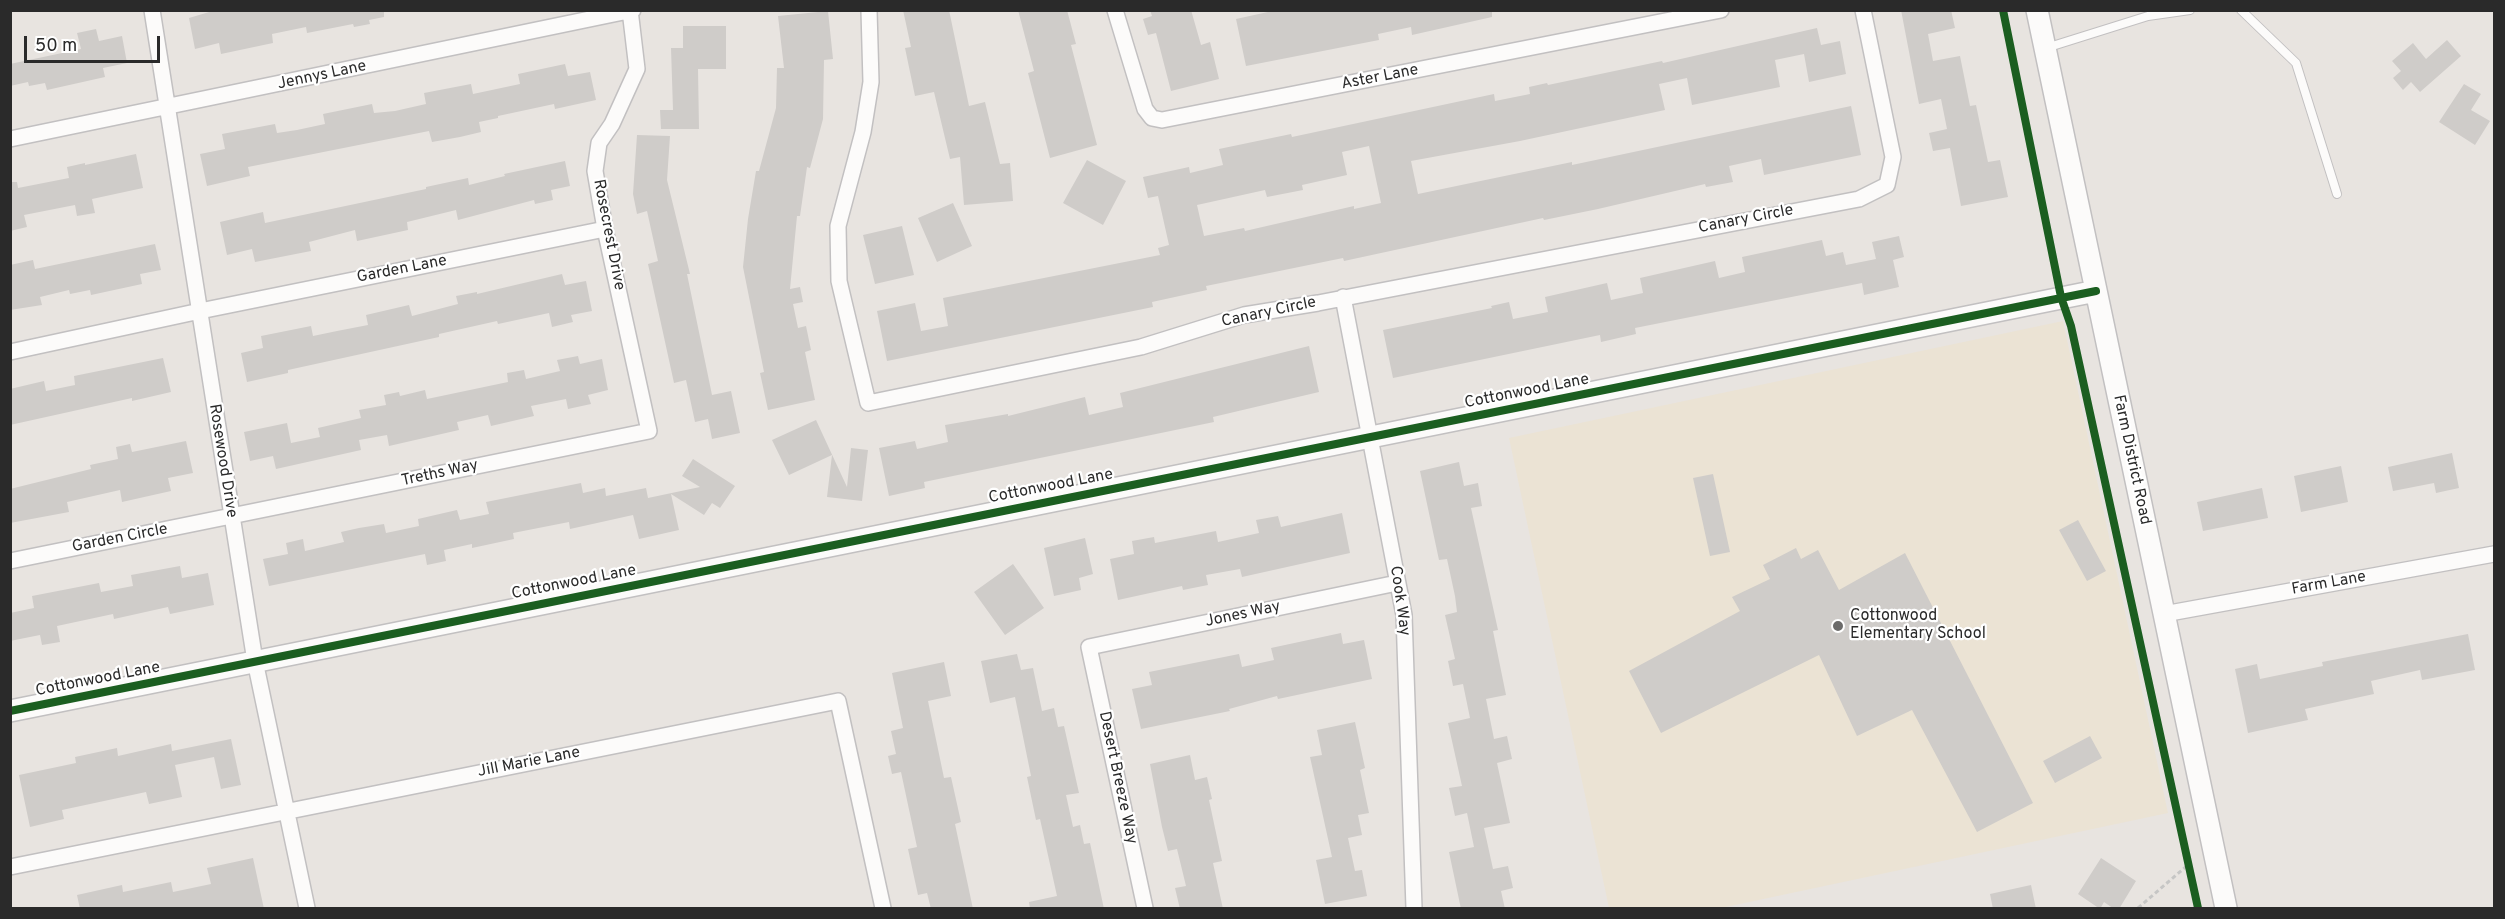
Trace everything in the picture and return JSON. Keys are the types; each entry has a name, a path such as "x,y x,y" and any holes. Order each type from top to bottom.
{"main road":[{"name":"Farm District Road","path":"2037,10 2226,909"},
{"name":"Cottonwood Lane","path":"10,711 2096,291"}],"street":[{"name":"Rosewood Drive","path":"152,10 230,516 255,662 308,909"},
{"name":"Canary Circle","path":"869,10 871,82 863,132 838,226 839,281 868,403 1140,347 1244,315 1859,199 1887,185 1893,157 1863,10"},
{"name":"Aster Lane","path":"1115,10 1145,109 1152,118 1162,120 1721,10"},
{"name":"Jennys Lane","path":"10,139 631,11"},
{"name":"Rosecrest Drive","path":"631,11 637,69 612,124 599,143 595,171 605,229 649,431"},
{"name":"Garden Lane","path":"200,310 605,229"},
{"name":"Cook Way","path":"1343,297 1372,437 1404,615 1414,909"},
{"path":"10,352 200,310"},
{"name":"Treths Way","path":"230,516 649,431"},
{"name":"Garden Circle","path":"10,561 230,516"},
{"name":"Farm Lane","path":"2163,614 2494,554"},
{"name":"Jones Way","path":"1089,647 1397,583"},
{"name":"Desert Breeze Way","path":"1089,647 1145,909"},
{"name":"Jill Marie Lane","path":"10,867 838,701 883,909"}],"lane":[{"path":"2045,49 2148,16 2190,10"},
{"path":"2241,10 2296,63 2337,194"}],"path":[{"path":"2186,853 2191,875"},
{"path":"2138,909 2189,864"}],"shaded area":[{"name":"Cottonwood Elementary School","path":"2063,321 2168,813 1721,908 1609,908 1509,438"}],"building":[{"path":"216,10 384,10 384,17 369,20 370,24 354,27 353,24 307,33 306,27 272,34 273,43 221,54 219,43 195,49 189,18"},
{"path":"903,10 949,10 969,106 985,102 1000,164 1010,163 1013,201 964,205 960,157 950,159 934,92 915,96 905,48 911,47"},
{"path":"1018,10 1067,10 1076,44 1071,45 1097,145 1050,158 1028,73 1034,71"},
{"path":"1150,10 1191,10 1201,45 1210,42 1219,79 1171,91 1156,33 1148,35 1143,19 1152,16"},
{"path":"1277,10 1492,10 1492,17 1412,35 1411,27 1378,34 1379,40 1246,66 1236,19"},
{"path":"1901,10 1951,10 1955,28 1928,34 1933,61 1960,56 1970,106 1976,105 1988,162 2000,160 2008,197 1961,206 1950,148 1933,151 1929,133 1947,129 1941,99 1919,104"},
{"path":"828,11 833,59 824,60 823,119 810,168 807,167 800,216 797,216 790,289 800,287 803,302 793,304 798,328 806,326 811,350 805,352 815,400 768,410 760,373 764,372 743,267 756,171 759,171 776,108 777,68 784,68 778,16"},
{"path":"683,26 726,26 726,69 698,69 699,129 661,129 660,110 673,110 671,48 683,48"},
{"path":"1817,28 1821,45 1840,41 1846,74 1809,82 1804,54 1775,60 1780,87 1692,105 1687,78 1659,84 1665,110 1520,141 1411,161 1418,194 1572,162 1572,165 1851,106 1861,155 1764,175 1761,159 1729,166 1733,182 1706,187 1705,184 1598,209 1544,220 1543,218 1344,261 1343,258 1206,286 1207,290 1152,302 1153,307 887,361 877,311 915,303 921,331 948,326 943,298 1160,255 1158,248 1169,245 1158,196 1148,198 1143,177 1189,167 1190,173 1223,165 1219,149 1291,134 1292,137 1494,94 1495,101 1530,94 1529,87 1662,61 1663,63","holes":["1369,146 1381,203 1354,209 1354,206 1245,231 1244,228 1204,236 1197,205 1265,190 1267,197 1303,190 1302,185 1347,175 1342,152"]},
{"path":"96,29 99,41 122,36 127,63 103,68 105,77 47,90 45,83 29,86 28,82 10,86 10,64 81,49 77,33"},
{"path":"2447,40 2461,56 2420,92 2411,82 2403,90 2393,78 2401,71 2392,61 2413,43 2426,59"},
{"path":"565,64 568,76 590,72 596,100 555,109 554,104 498,116 498,118 479,122 481,132 460,137 432,142 429,131 248,167 250,176 207,186 200,154 225,149 222,134 275,124 277,133 297,130 325,124 323,114 372,104 374,113 395,111 426,104 424,93 471,84 473,94 520,84 518,74"},
{"path":"2464,84 2481,94 2471,110 2490,121 2475,145 2439,122"},
{"path":"637,135 670,136 667,180 690,274 687,274 712,395 731,391 740,433 712,439 708,419 695,422 686,380 674,383 648,264 658,261 647,211 637,214 633,194"},
{"path":"136,154 143,188 92,199 95,213 77,216 75,205 24,215 27,227 10,231 10,182 17,182 18,188 69,178 67,167"},
{"path":"1087,160 1126,181 1103,225 1063,203"},
{"path":"565,161 570,186 551,190 553,200 535,204 534,200 458,220 456,210 407,222 408,230 357,241 355,230 309,242 311,251 255,262 252,249 227,255 220,222 263,212 265,223 468,178 469,185 505,176 504,174"},
{"path":"953,203 972,246 937,262 918,218"},
{"path":"902,226 914,275 875,284 863,235"},
{"path":"1899,236 1904,257 1893,260 1899,287 1864,295 1862,283 1635,328 1636,334 1601,342 1600,335 1393,378 1383,330 1492,308 1491,306 1509,302 1513,319 1548,312 1545,297 1607,283 1611,300 1643,293 1640,278 1715,261 1719,278 1745,272 1742,257 1822,240 1826,256 1843,252 1846,265 1876,259 1872,242"},
{"path":"155,244 161,270 140,274 142,284 91,295 90,290 70,294 69,290 40,297 42,305 10,310 10,265 33,260 35,269"},
{"path":"562,274 565,285 586,281 592,311 571,315 573,322 552,327 549,313 498,324 497,321 439,334 439,337 288,370 288,373 247,382 241,353 263,348 261,336 311,326 313,336 368,325 366,315 409,305 412,316 458,304 456,296 477,292 477,294"},
{"path":"1309,346 1319,392 1213,417 1214,422 924,482 925,488 889,496 879,448 915,441 917,449 948,442 945,425 1008,414 1008,416 1085,397 1089,415 1123,407 1120,393"},
{"path":"578,356 580,364 602,359 608,390 588,395 591,404 568,409 566,399 531,406 534,416 491,426 488,415 457,422 459,430 389,446 387,435 359,440 361,450 276,469 273,456 250,461 244,432 287,423 291,443 320,437 318,428 361,418 359,410 386,405 384,395 399,392 400,396 425,390 427,399 508,382 507,373 524,370 526,379 560,371 557,360"},
{"path":"163,358 171,392 132,401 132,398 10,425 10,389 44,381 46,391 75,385 74,376"},
{"path":"816,420 847,487 851,448 868,450 862,501 827,497 832,455 789,475 772,440"},
{"path":"186,441 193,473 168,478 171,491 122,502 120,490 67,502 69,512 10,523 10,489 91,469 90,465 118,459 116,447 130,444 132,452"},
{"path":"2452,453 2459,488 2436,493 2434,483 2393,491 2388,467"},
{"path":"693,459 735,486 720,508 712,503 704,515 671,494 679,530 639,539 633,515 570,529 569,522 513,533 514,539 472,548 472,544 444,550 446,561 427,565 425,554 269,586 263,559 288,554 286,543 303,539 305,551 344,542 341,532 359,528 384,524 386,533 419,526 418,519 457,510 460,520 489,514 486,502 581,483 583,493 605,488 606,496 646,488 648,498 700,487 682,476"},
{"path":"1459,462 1464,486 1478,483 1482,506 1471,508 1498,630 1493,631 1506,695 1486,699 1494,739 1507,736 1512,759 1497,763 1510,823 1484,828 1493,869 1508,866 1513,888 1501,891 1505,909 1461,909 1449,852 1474,847 1467,813 1455,816 1449,788 1462,786 1448,723 1470,718 1463,684 1453,686 1448,661 1455,659 1445,615 1457,612 1455,596 1447,559 1439,560 1420,471"},
{"path":"2341,466 2348,502 2301,512 2294,476"},
{"path":"1713,474 1730,552 1710,556 1693,478"},
{"path":"2262,488 2268,518 2203,531 2197,502"},
{"path":"1342,513 1350,553 1242,577 1240,569 1206,575 1208,585 1183,590 1182,586 1118,600 1110,559 1134,554 1132,541 1154,537 1155,543 1216,531 1218,542 1259,533 1256,520 1278,516 1281,527"},
{"path":"2078,520 2106,571 2087,581 2059,530"},
{"path":"1085,538 1093,574 1079,578 1081,590 1054,596 1044,548"},
{"path":"1796,548 1801,559 1818,550 1839,590 1905,553 2033,803 1977,832 1912,710 1857,736 1819,655 1661,733 1629,671 1740,611 1732,597 1770,579 1763,565"},
{"path":"1013,564 1044,608 1005,635 974,592"},
{"path":"180,566 182,578 208,573 214,605 170,614 168,607 114,619 113,614 57,626 60,642 42,645 40,635 10,641 10,613 34,608 32,596 99,583 101,592 133,586 131,575"},
{"path":"1341,633 1343,644 1364,640 1372,679 1278,699 1277,696 1229,709 1230,711 1141,729 1132,689 1152,685 1149,672 1239,654 1242,667 1274,660 1271,648"},
{"path":"2468,634 2475,670 2422,680 2420,670 2371,681 2374,694 2305,709 2308,720 2248,733 2235,669 2257,664 2260,679 2323,666 2322,662"},
{"path":"1017,654 1021,670 1033,668 1042,711 1054,708 1058,727 1064,726 1079,793 1066,795 1073,827 1080,825 1084,844 1090,843 1104,909 1030,909 1029,902 1057,896 1040,819 1036,820 1027,777 1031,776 1015,697 990,703 981,661"},
{"path":"944,662 951,696 928,701 944,778 951,777 961,822 955,824 973,909 931,909 927,893 918,895 908,849 917,847 901,772 892,774 888,756 896,754 891,731 903,728 892,673"},
{"path":"1355,722 1365,768 1360,770 1369,813 1358,815 1362,835 1348,838 1355,871 1362,870 1367,896 1325,904 1316,860 1332,857 1310,757 1322,755 1317,730"},
{"path":"2090,736 2102,758 2055,783 2043,761"},
{"path":"231,739 241,785 221,789 214,757 175,765 182,797 149,804 146,792 62,810 64,819 30,827 19,775 76,763 75,757 117,748 118,756 171,744 172,751"},
{"path":"1190,755 1195,780 1207,777 1212,799 1209,800 1222,861 1213,863 1223,909 1180,909 1175,888 1186,886 1177,849 1168,851 1150,764"},
{"path":"253,858 264,909 80,909 77,895 122,885 123,892 171,882 173,892 211,884 207,868"},
{"path":"2101,858 2136,881 2119,909 2114,909 2104,902 2100,909 2078,894"},
{"path":"2031,885 2036,909 1993,909 1990,894"}],"cycle path":[{"path":"2003,10 2061,297 2071,326 2198,908"},
{"path":"10,711 2096,291"}],"place":[{"name":"Cottonwood Elementary School","path":"1838,626"}]}
